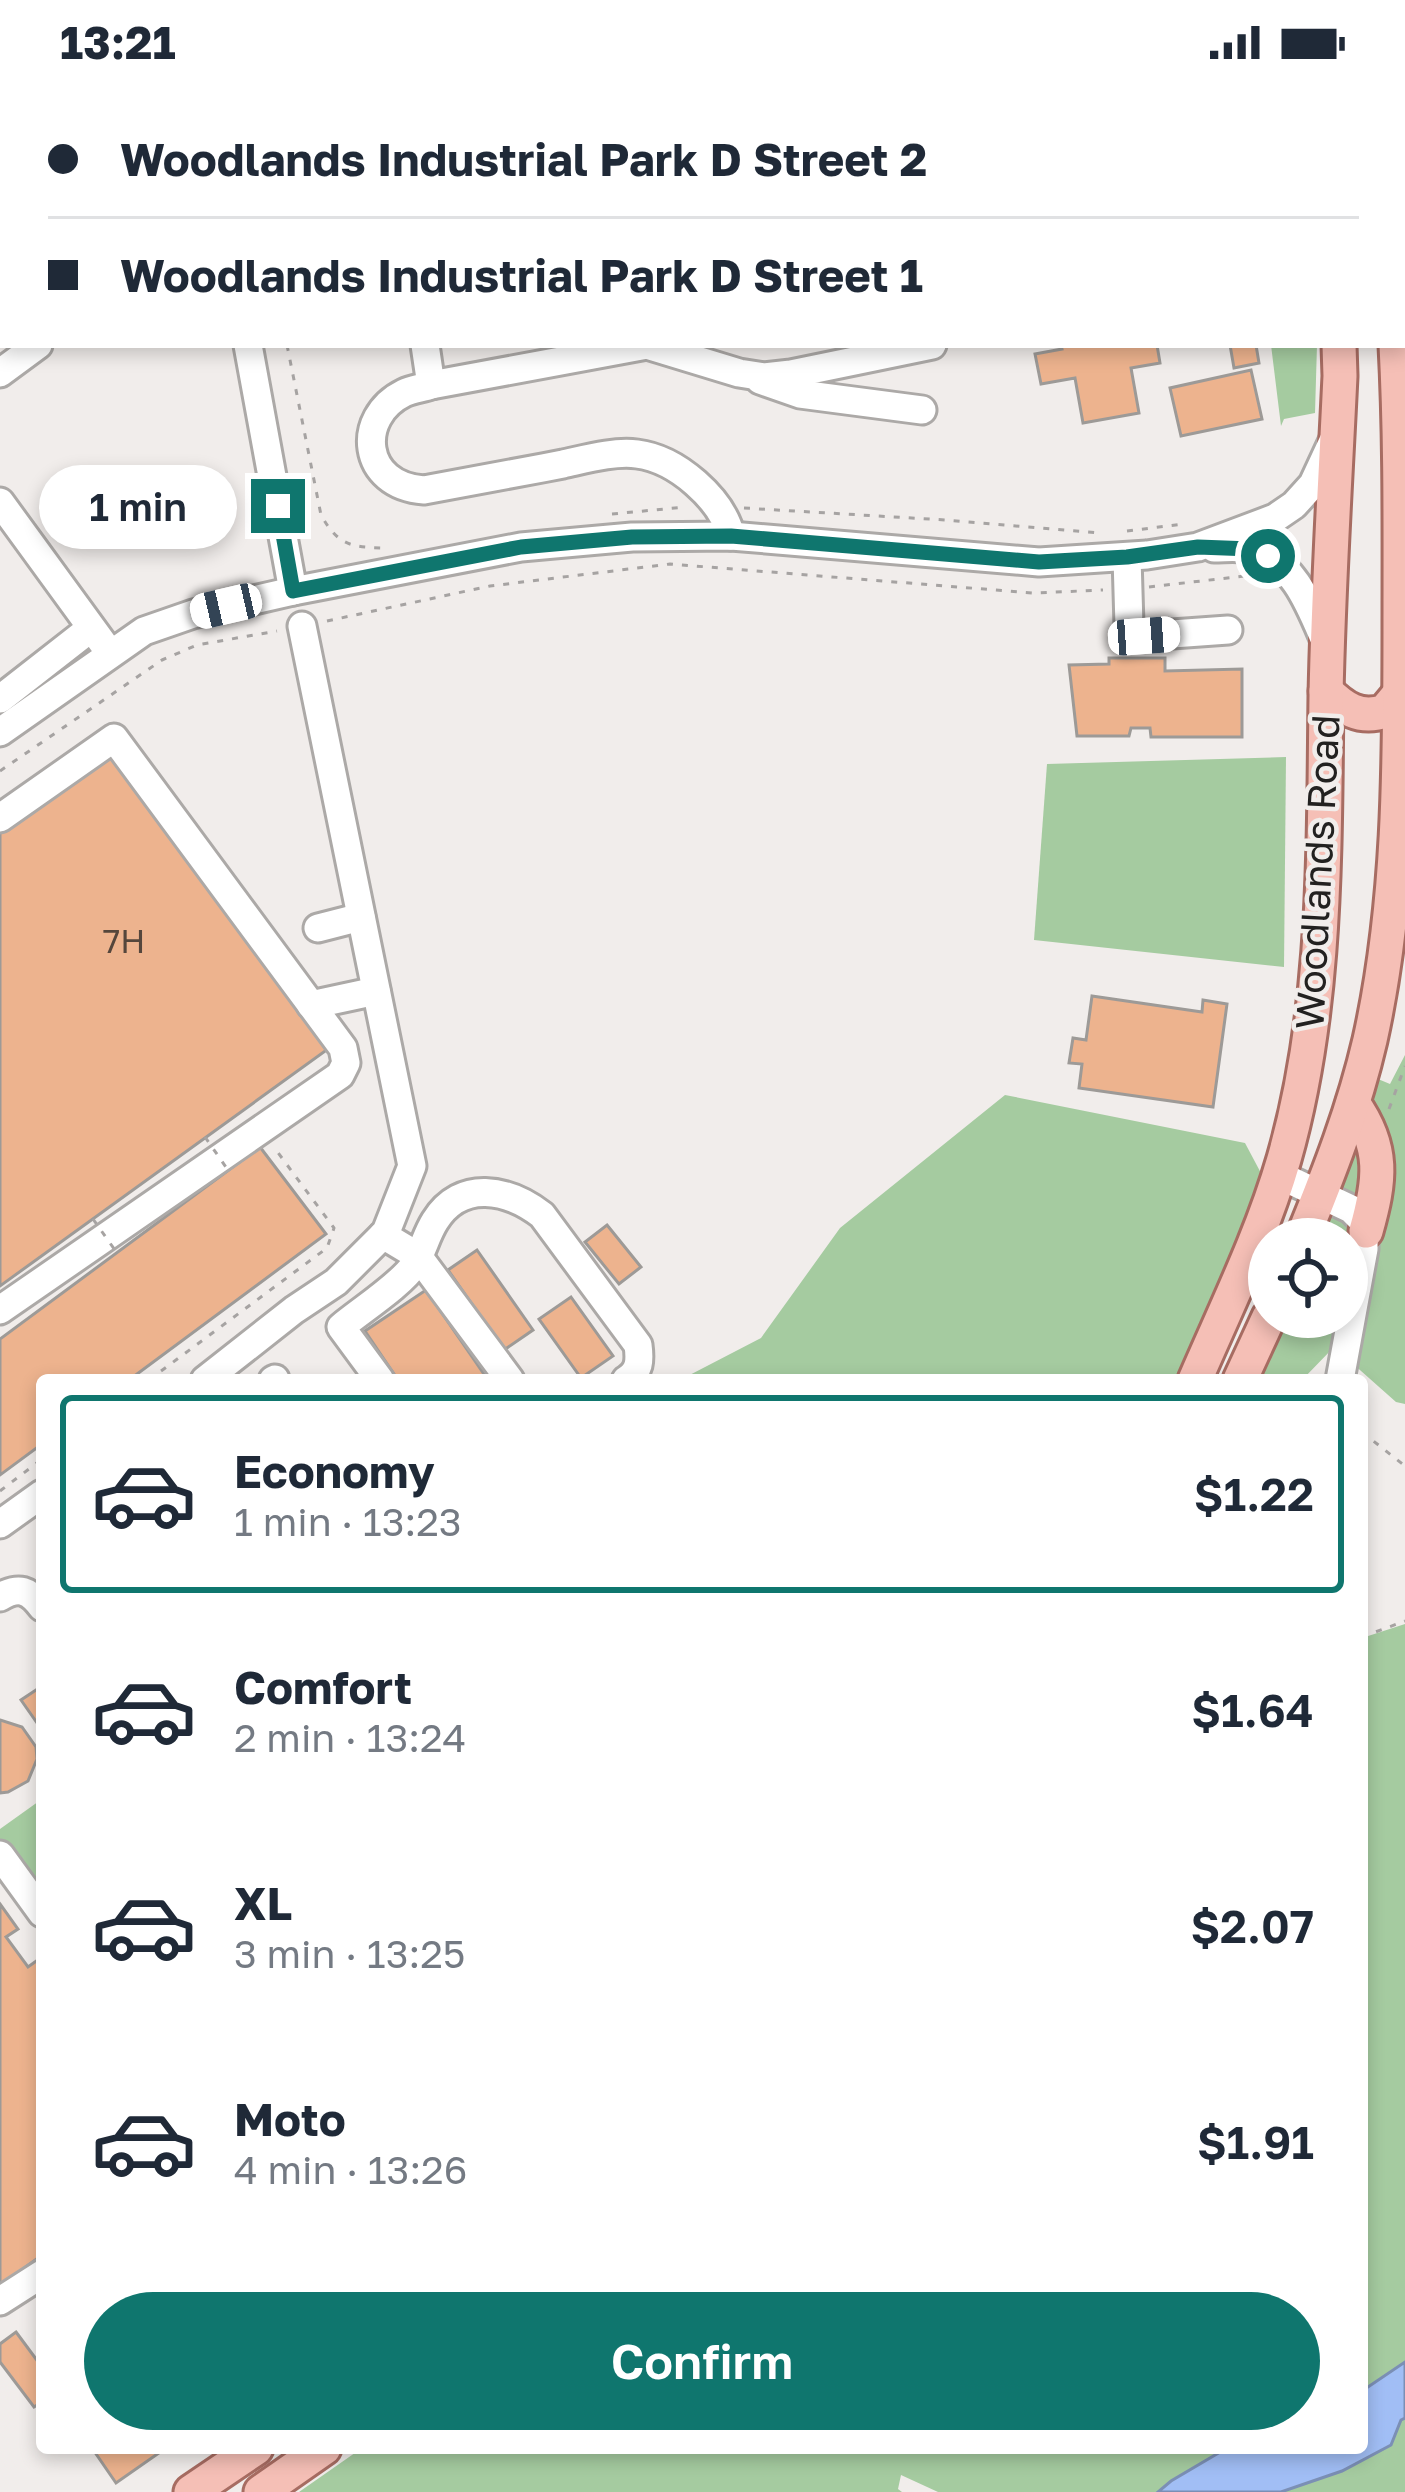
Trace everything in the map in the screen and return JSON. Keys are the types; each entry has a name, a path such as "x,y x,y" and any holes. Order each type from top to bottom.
{"main road":[{"name":"Woodlands Road","path":"1198,1374 1279,1175 1310,1038 1324,868 1339,348"},
{"name":"Woodlands Road","path":"1312,1218 1353,1103 1370,1037 1394,872 1400,769 1396,348"},
{"path":"1326,691 1346,709 1362,715 1385,711 1400,692"},
{"path":"1353,1103 1378,1162 1368,1224"},
{"path":"1243,1374 1260,1338"},
{"path":"191,2492 247,2454"},
{"path":"261,2492 315,2454"}],"street":[{"path":"0,373 34,348"},
{"path":"249,348 293,591"},
{"path":"425,348 431,385"},
{"path":"617,348 518,358 401,394 381,414 372,434 378,470 406,489 424,490 634,453 657,459 689,478 717,506 731,536"},
{"path":"657,348 800,394 922,410"},
{"path":"750,376 791,374 900,348"},
{"path":"0,732 110,653 161,624 293,591 521,547 632,537 731,536 1039,562 1126,544 1249,530 1294,505 1313,484 1337,432"},
{"path":"4,514 110,653"},
{"path":"1196,535 1251,549 1285,568 1310,605 1328,649"},
{"path":"1126,544 1132,632 1144,636 1228,631"},
{"path":"213,1374 336,1282 382,1235 412,1166 302,626"},
{"path":"0,699 91,628"},
{"path":"0,818 114,738 343,1048 346,1063 340,1075 0,1310"},
{"path":"318,928 361,917"},
{"path":"311,1005 376,991"},
{"path":"1279,1175 1360,1218"},
{"path":"376,1374 341,1327 412,1268 435,1220 453,1200 486,1190 522,1200 542,1215 638,1345 640,1361 634,1374"},
{"path":"382,1235 418,1256 506,1374"},
{"path":"1341,1374 1347,1338"},
{"path":"0,1523 36,1498"},
{"path":"0,1597 17,1589 36,1601"},
{"path":"0,1855 36,1905"},
{"path":"0,2301 36,2278"}],"path":[{"path":"626,512 717,506 1111,532"},
{"path":"1126,544 1196,535"},
{"path":"0,772 162,660 197,645 490,586 670,564 1033,593 1128,590 1253,575 1265,579"},
{"path":"1389,1110 1405,1066"},
{"path":"157,1374 327,1248 334,1228 261,1129"},
{"path":"206,1137 228,1170"},
{"path":"93,1219 117,1252"},
{"path":"1368,1437 1405,1466"},
{"path":"0,1490 36,1464"},
{"path":"1368,1635 1405,1621"}],"green space":[{"path":"1271,348 1317,348 1315,413 1284,419 1281,426"},
{"path":"1286,757 1284,967 1034,940 1047,764"},
{"path":"1405,1055 1405,1404 1396,1402 1334,1347 1308,1374 1254,1374 1270,1338 1368,1338 1368,1218 1321,1218 1366,1074 1390,1084"},
{"path":"1005,1095 1245,1143 1262,1175 1225,1275 1180,1374 692,1374 761,1338 840,1228"},
{"path":"1405,1624 1405,2362 1368,2387 1368,1636"},
{"path":"36,1803 36,1900 0,1850 0,1829"},
{"path":"1405,2418 1405,2492 1281,2492 1342,2471 1368,2454"},
{"path":"353,2454 1216,2454 1158,2492 938,2492 901,2475 898,2489 902,2492 299,2492"}],"water":[{"path":"1405,2362 1405,2418 1391,2445 1342,2471 1281,2492 1158,2492 1217,2454 1368,2454 1368,2387"}],"building":[{"path":"1158,348 1160,363 1131,368 1139,413 1083,423 1075,378 1041,384 1035,354 1062,349"},
{"path":"1231,348 1256,348 1259,363 1234,368"},
{"path":"1251,370 1262,419 1181,436 1170,388"},
{"path":"1109,658 1165,658 1165,671 1242,669 1242,737 1151,737 1150,728 1131,728 1129,736 1077,736 1069,665 1109,664"},
{"path":"110,752 328,1049 0,1286 0,832"},
{"path":"1092,996 1202,1012 1203,1000 1227,1004 1213,1107 1079,1088 1082,1064 1069,1063 1073,1038 1086,1040"},
{"path":"260,1147 326,1234 137,1374 36,1374 36,1448 0,1475 0,1339"},
{"path":"607,1225 641,1267 619,1284 585,1242"},
{"path":"477,1250 533,1330 504,1350 448,1270"},
{"path":"426,1290 484,1374 394,1374 365,1331"},
{"path":"571,1297 613,1356 587,1374 578,1374 539,1319"},
{"path":"36,1690 36,1721 21,1700"},
{"path":"0,1720 22,1727 36,1747 36,1761 28,1781 0,1793"},
{"path":"0,1904 18,1929 6,1937 28,1967 36,1961 36,2259 0,2286"},
{"path":"16,2332 36,2359 34,2407 0,2362 0,2344"},
{"path":"96,2454 157,2454 116,2483"}],"route":[{"path":"278,506 293,591 521,547 632,537 731,536 1039,562 1099,560 1198,547 1251,549 1268,556"}]}
